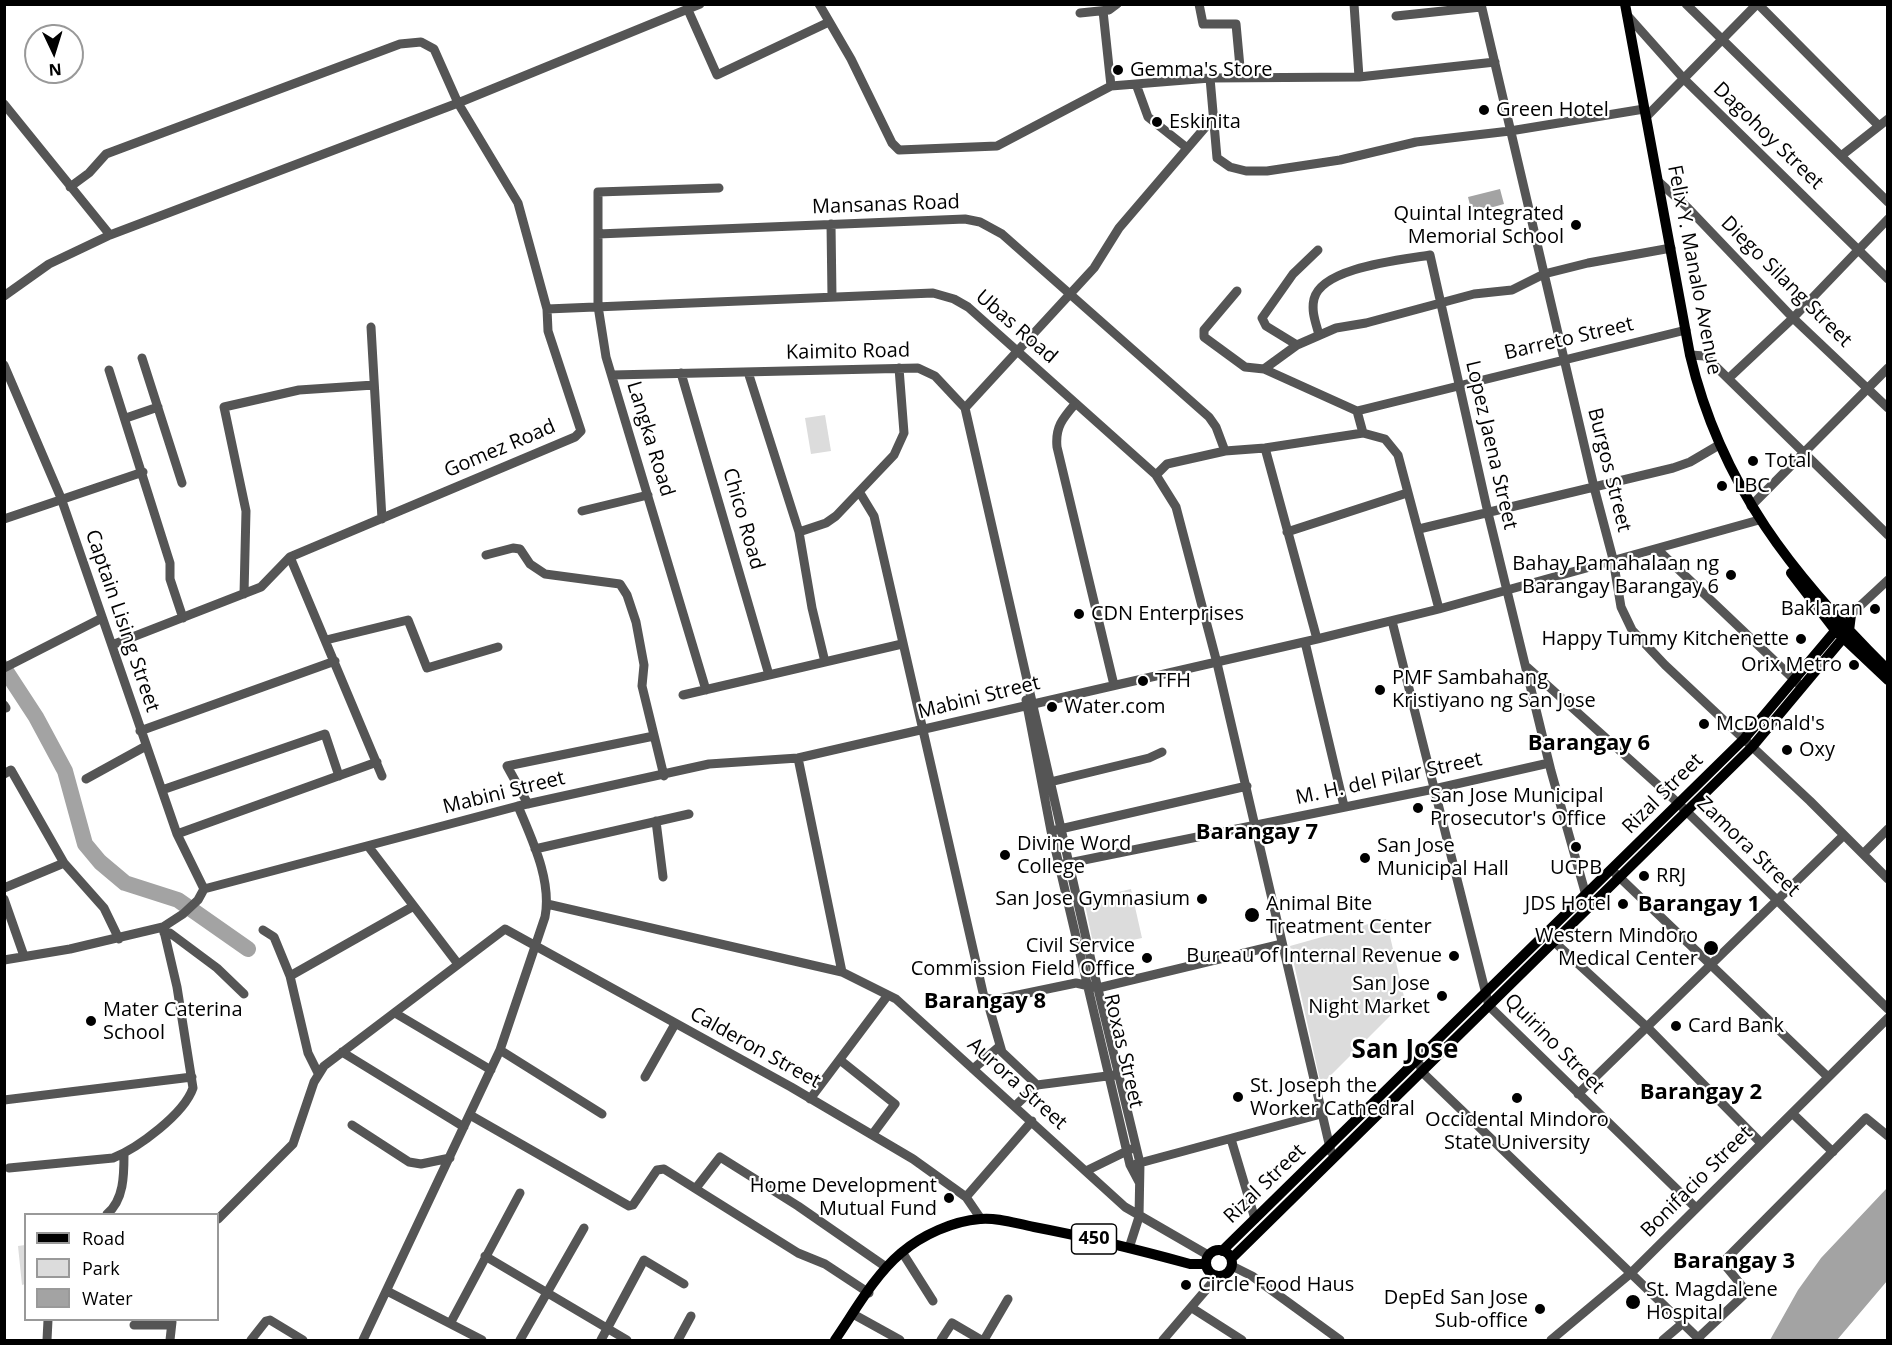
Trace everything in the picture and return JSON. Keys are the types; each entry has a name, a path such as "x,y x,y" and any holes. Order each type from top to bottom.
{"main road":[{"name":"Felix Y. Manalo Avenue","path":"1626,10 1699,395 1719,445 1762,525 1842,630"},
{"path":"1842,630 1851,615"},
{"path":"1842,630 1887,670"},
{"path":"1842,630 1887,680"},
{"name":"Rizal Street","path":"1683,808 1842,630"},
{"name":"Rizal Street","path":"1222,1251 1586,895 1616,873 1683,808 1752,747 1797,683"},
{"name":"Rizal Street","path":"1232,1262 1590,907 1616,873"},
{"name":"450","path":"835,1341 885,1268 902,1252 947,1227 981,1219 1064,1233 1190,1264 1207,1260"},
{"path":"1215,1250 1222,1251 1232,1262 1227,1272 1216,1275 1209,1271 1207,1260 1215,1250"}],"street":[{"path":"4,296 49,264 110,235 458,103 700,4"},
{"path":"819,4 851,59 892,142 899,150 997,146 1112,86 1210,78 1359,77 1495,62"},
{"path":"1080,13 1103,11 1117,4"},
{"path":"1199,4 1203,24 1236,24 1241,78"},
{"path":"1354,4 1359,77"},
{"path":"1686,4 1887,202"},
{"path":"1210,78 1217,158 1230,167 1246,171 1267,171 1340,160 1416,142 1645,113 1684,79 1758,4 1879,126"},
{"path":"1396,16 1481,6"},
{"name":"Burgos Street","path":"1481,6 1593,487 1613,559 1621,607 1632,630 1665,666 1744,739 1887,879"},
{"path":"688,10 717,75 829,22"},
{"name":"Dagohoy Street","path":"1626,10 1684,79 1887,279"},
{"path":"1103,11 1112,86"},
{"name":"Gomez Road","path":"70,187 89,173 105,154 412,41 420,42 434,49 458,103 518,203 547,309 548,332 580,427 580,434 290,557 261,587 112,645"},
{"path":"1136,84 1148,117 1186,148"},
{"path":"4,104 110,235"},
{"path":"965,408 1094,268 1119,228 1214,117"},
{"path":"1842,156 1887,119"},
{"name":"Diego Silang Street","path":"1659,182 1688,208 1793,318 1887,408"},
{"name":"Langka Road","path":"706,690 606,357 598,306 598,192 719,188"},
{"name":"Mansanas Road","path":"598,234 965,219 980,222 1002,234 1209,417 1216,427 1225,451"},
{"path":"1729,378 1793,318 1887,219"},
{"path":"831,224 832,297"},
{"path":"1264,369 1297,345 1336,328 1366,323 1474,294 1512,290 1544,274 1671,248"},
{"path":"1297,345 1266,326 1262,318 1293,274 1318,250"},
{"name":"Lopez Jaena Street","path":"1319,335 1312,310 1314,297 1321,287 1358,268 1430,255 1488,513 1549,763 1590,907"},
{"path":"1237,291 1204,330 1204,337 1245,367 1264,369 1357,411 1363,433"},
{"name":"Ubas Road","path":"547,309 933,293 968,307 1156,475 1176,507 1217,663 1333,1161"},
{"path":"371,327 382,519"},
{"name":"Barreto Street","path":"1357,411 1563,358 1686,330"},
{"path":"1690,355 1705,356 1887,535"},
{"path":"142,358 182,483"},
{"name":"Captain Lising Street","path":"4,365 61,498 177,834 204,889"},
{"path":"799,532 826,523 860,493 894,455 904,434 900,368"},
{"name":"Kaimito Road","path":"612,375 918,368 930,372 965,408"},
{"path":"1751,506 1887,368"},
{"path":"109,370 143,472 170,563 170,579 183,618"},
{"path":"748,372 799,532 812,608 825,662"},
{"name":"Chico Road","path":"681,373 769,675"},
{"path":"244,594 246,511 224,407 299,390 374,385"},
{"path":"1075,404 1060,423 1056,436 1057,447 1114,686"},
{"path":"126,418 158,407"},
{"name":"Roxas Street","path":"965,408 1028,686 1029,704 1046,783 1069,863 1114,1075 1130,1166 1142,1187"},
{"path":"1156,475 1167,464 1225,451 1265,448 1363,433 1385,439 1398,455 1439,609"},
{"path":"1419,529 1673,468 1690,462 1719,445"},
{"path":"1265,448 1317,639"},
{"path":"4,519 143,472"},
{"path":"860,493 874,516 982,994 987,999 1005,1056 1037,1085"},
{"path":"1287,532 1407,493"},
{"path":"582,511 648,495"},
{"name":"Mabini Street","path":"204,889 523,805 664,776 709,764 798,758 1217,663 1439,609 1613,559 1762,525"},
{"path":"486,555 513,548 520,549 530,564 545,574 620,584 627,595 636,622 644,665 642,686 664,776"},
{"path":"1657,549 1797,683"},
{"path":"290,557 382,776"},
{"path":"1851,615 1887,580"},
{"path":"6,667 102,618"},
{"path":"326,640 408,620 427,669 498,647"},
{"name":"Quirino Street","path":"1392,621 1489,1006 1696,1208"},
{"path":"1305,642 1344,806"},
{"path":"683,695 902,644"},
{"path":"140,731 335,661"},
{"name":"Zamora Street","path":"1527,667 1683,808 1887,1009"},
{"path":"162,790 325,734 339,776"},
{"path":"363,1341 500,1050 547,904 523,805 507,766 654,736"},
{"path":"86,779 146,746"},
{"path":"1046,783 1149,758 1162,752"},
{"path":"798,758 842,972"},
{"path":"177,834 377,762"},
{"name":"M. H. del Pilar Street","path":"1059,866 1549,763"},
{"path":"4,774 11,770 64,863 104,908 119,939"},
{"name":"Roxas Street","path":"1046,783 1051,831 1059,866 1094,988"},
{"path":"1051,831 1247,786"},
{"path":"535,849 689,814"},
{"path":"656,820 663,877"},
{"path":"1863,854 1887,829"},
{"path":"1578,1094 1844,835"},
{"path":"219,1217 293,1144 318,1073 342,1052 458,964 412,907 368,846"},
{"path":"4,888 64,863"},
{"path":"1616,873 1828,1077"},
{"path":"4,960 164,930 198,900 204,889"},
{"path":"4,899 24,957"},
{"name":"Aurora Street","path":"547,904 842,972 888,995 1139,1217 1207,1260"},
{"path":"290,976 412,907"},
{"name":"Calderon Street","path":"458,964 505,929 913,1159 966,1197 981,1219"},
{"path":"164,930 218,968 244,994"},
{"path":"9,1168 103,1161 124,1154 181,1110 193,1088 192,1077 177,987 164,930"},
{"path":"263,930 274,937 290,976 308,1053 318,1073"},
{"path":"1546,934 1648,1028 1761,1143"},
{"path":"987,999 994,1000 1076,983 1094,988 1282,944"},
{"path":"810,1099 888,995"},
{"path":"395,1013 491,1070"},
{"name":"Bonifacio Street","path":"1551,1341 1631,1273 1887,1018"},
{"path":"645,1077 675,1023"},
{"path":"973,1069 1000,1046"},
{"path":"500,1050 602,1114"},
{"path":"342,1052 464,1127"},
{"path":"840,1060 895,1104 872,1135"},
{"path":"1418,1060 1422,1072 1699,1339 1747,1292 1724,1264 1725,1260 1866,1119 1887,1136"},
{"path":"1015,1106 1037,1085 1114,1075"},
{"name":"Roxas Street","path":"1114,1075 1140,1163 1142,1187 1139,1217 1129,1248"},
{"path":"4,1100 192,1077"},
{"path":"1792,1113 1833,1152"},
{"path":"1130,1166 1321,1114"},
{"path":"470,1115 629,1206 633,1204 657,1170 664,1169 798,1253 825,1264 868,1293"},
{"path":"966,1197 1032,1121"},
{"path":"352,1125 409,1162 421,1164 450,1158"},
{"path":"1231,1139 1255,1219"},
{"path":"1088,1170 1136,1146"},
{"path":"109,1213 115,1208 124,1178 124,1154"},
{"path":"696,1188 720,1157 798,1206 885,1268"},
{"path":"451,1322 520,1193"},
{"path":"520,1341 584,1228"},
{"path":"902,1252 933,1301"},
{"path":"485,1256 547,1291 627,1341"},
{"path":"601,1341 644,1260 684,1284"},
{"path":"1232,1262 1340,1341"},
{"path":"1166,1340 1216,1275"},
{"path":"387,1291 451,1322 482,1341"},
{"path":"941,1341 952,1323 982,1341 1008,1299"},
{"path":"1192,1308 1242,1341"},
{"path":"853,1314 900,1341"},
{"path":"678,1341 691,1316"},
{"path":"251,1341 266,1321 270,1320 303,1341"},
{"path":"47,1341 48,1321"},
{"path":"134,1325 172,1322 170,1341"},
{"path":"1663,1341 1683,1323"}],"green space":[{"path":"825,415 831,451 811,454 805,418"},
{"path":"1131,889 1142,938 1094,948 1084,900"},
{"path":"1386,919 1405,1001 1321,1085 1290,946"},
{"path":"24,1245 24,1284 22,1285 18,1246"}],"water":[{"path":"1500,189 1504,204 1472,213 1468,197"},
{"path":"1887,1188 1887,1281 1837,1340 1770,1340 1798,1290 1821,1258"}],"waterway":[{"path":"4,668 36,717 65,771 85,844 100,862 125,883 178,900 248,949"}],"place":[{"name":"Gemma's Store","path":"1118,70"},
{"name":"Green Hotel","path":"1484,110"},
{"name":"Eskinita","path":"1157,122"},
{"name":"Quintal Integrated Memorial School","path":"1576,225"},
{"name":"Total","path":"1753,461"},
{"name":"LBC","path":"1722,486"},
{"name":"Bahay Pamahalaan ng Barangay Barangay 6","path":"1731,575"},
{"name":"Baklaran","path":"1875,609"},
{"name":"CDN Enterprises","path":"1079,614"},
{"name":"Happy Tummy Kitchenette","path":"1801,639"},
{"name":"Orix Metro","path":"1854,665"},
{"name":"TFH","path":"1143,681"},
{"name":"PMF Sambahang Kristiyano ng San Jose","path":"1380,690"},
{"name":"Water.com","path":"1052,707"},
{"name":"McDonald's","path":"1704,724"},
{"name":"Oxy","path":"1787,750"},
{"name":"San Jose Municipal Prosecutor's Office","path":"1418,808"},
{"name":"UCPB","path":"1576,847"},
{"name":"Divine Word College","path":"1005,855"},
{"name":"San Jose Municipal Hall","path":"1365,858"},
{"name":"RRJ","path":"1644,876"},
{"name":"San Jose Gymnasium","path":"1202,899"},
{"name":"JDS Hotel","path":"1623,904"},
{"name":"Animal Bite Treatment Center","path":"1252,915"},
{"name":"Western Mindoro Medical Center","path":"1711,948"},
{"name":"Bureau of Internal Revenue","path":"1454,956"},
{"name":"Civil Service Commission Field Office","path":"1147,958"},
{"name":"San Jose Night Market","path":"1442,996"},
{"name":"Mater Caterina School","path":"91,1021"},
{"name":"Card Bank","path":"1676,1026"},
{"name":"St. Joseph the Worker Cathedral","path":"1238,1097"},
{"name":"Occidental Mindoro State University","path":"1517,1098"},
{"name":"Home Development Mutual Fund","path":"949,1198"},
{"name":"Circle Food Haus","path":"1186,1285"},
{"name":"St. Magdalene Hospital","path":"1633,1302"},
{"name":"DepEd San Jose Sub-office","path":"1540,1309"}],"district":[{"name":"Barangay 6","path":"1589,744"},
{"name":"Barangay 7","path":"1257,833"},
{"name":"Barangay 1","path":"1699,905"},
{"name":"Barangay 8","path":"985,1002"},
{"name":"San Jose","path":"1405,1051"},
{"name":"Barangay 2","path":"1701,1093"},
{"name":"Barangay 3","path":"1734,1262"}]}
